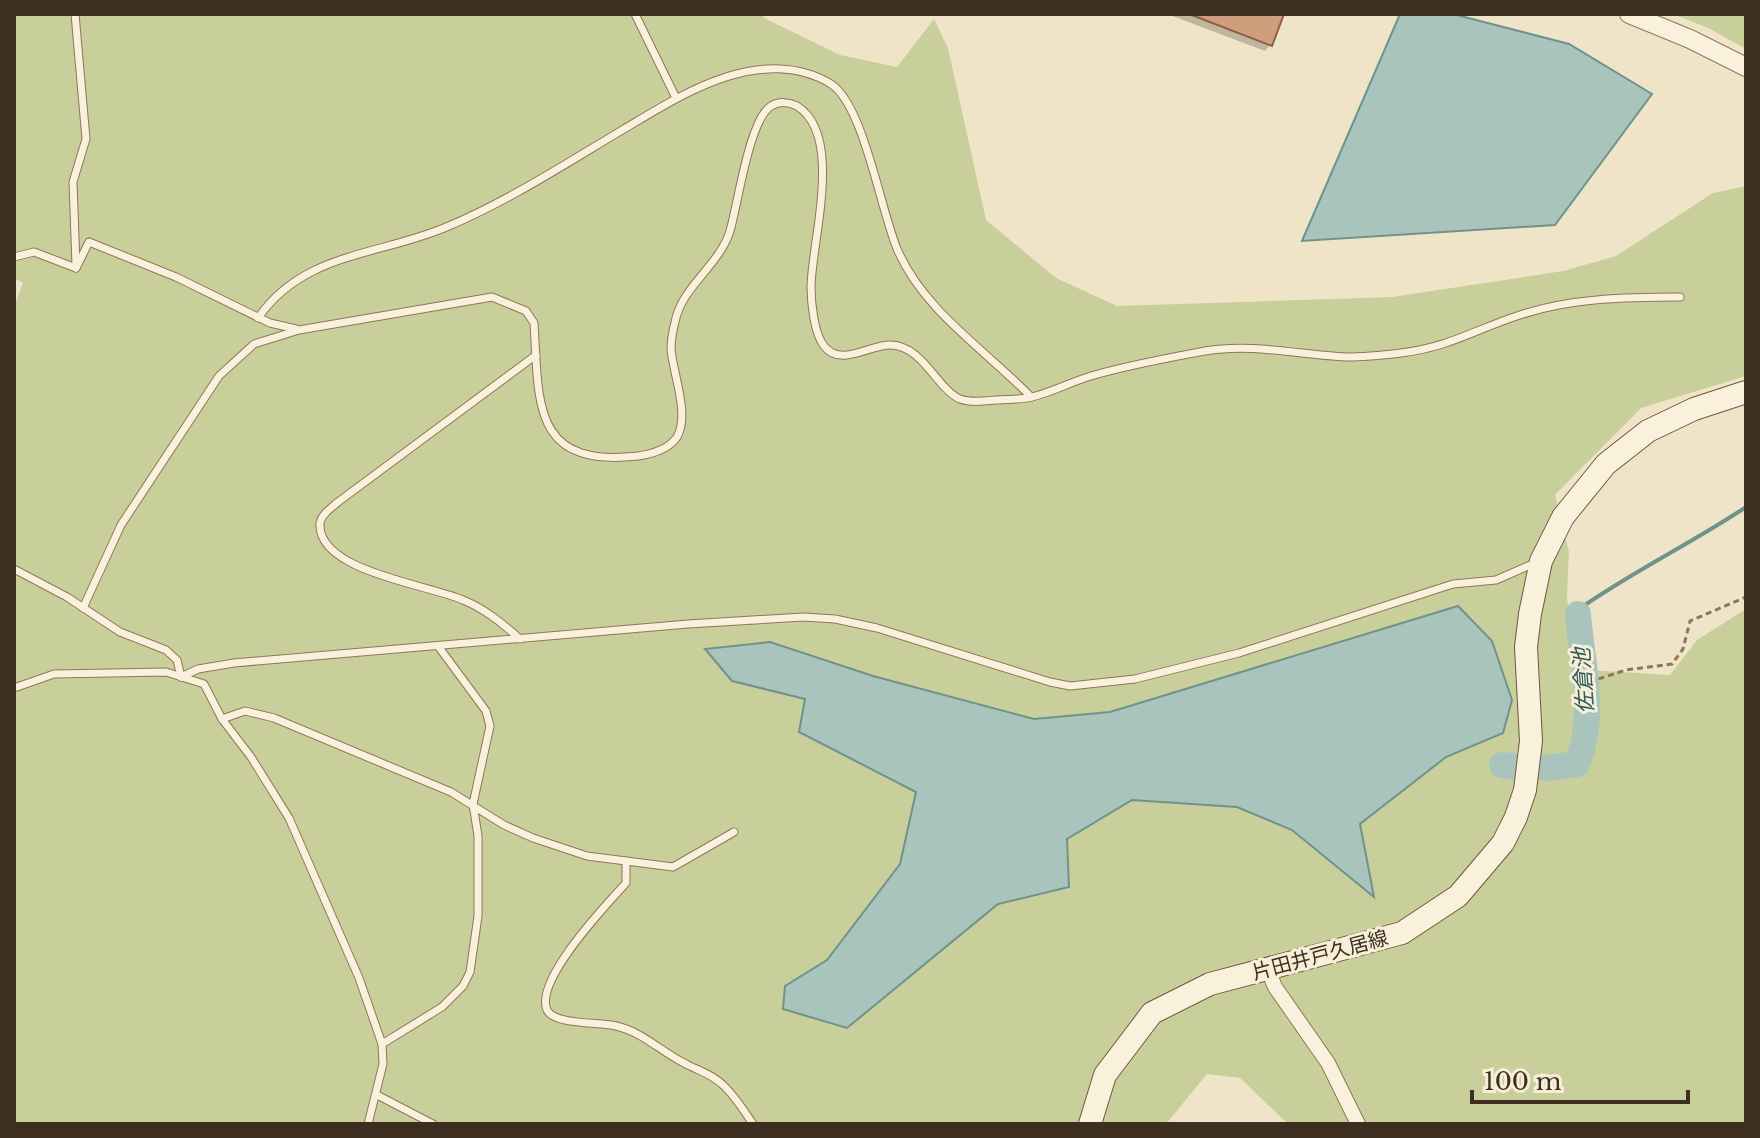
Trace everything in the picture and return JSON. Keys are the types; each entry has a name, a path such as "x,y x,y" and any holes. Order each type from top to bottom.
{"main road":[{"name":"片田井戸久居線","path":"1090,1124 1105,1075 1152,1013 1210,984 1402,933 1458,896 1503,843 1516,817 1528,773 1531,741 1526,647 1541,561 1563,517 1586,486 1627,445 1670,419 1746,392"}],"street":[{"path":"1629,14 1746,67"},
{"path":"1268,970 1275,987 1328,1063 1358,1124"}],"lane":[{"path":"75,14 86,139 73,182 76,268"},
{"path":"635,14 676,98"},
{"path":"258,318 269,301 288,283 318,266 390,247 482,211 676,98 724,77 757,69 794,69 834,86 844,99 867,149 897,250 915,283 931,303 1031,397"},
{"path":"83,608 121,525 219,376 254,344 299,330 492,297 526,311 534,323 543,417 550,432 563,444 578,452 613,458 647,455 666,448 676,438 683,420 671,347 679,303 729,235 739,186 761,118 769,107 782,102 796,105 808,117 821,145 823,166 811,290 819,336 827,351 840,356 872,347 894,345 909,350 960,398 977,401 1031,397 1091,376 1236,346 1349,357 1402,353 1442,347 1520,314 1561,305 1640,297 1680,297"},
{"path":"76,268 89,242 176,277 258,318 299,330"},
{"path":"14,257 34,252 76,268"},
{"path":"520,639 491,614 462,599 359,567 343,559 327,546 319,527 322,517 338,502 536,355"},
{"path":"181,677 198,669 234,663 803,617 835,619 877,628 1070,686 1135,679 1239,653 1453,584 1496,580 1541,561"},
{"path":"14,569 67,597 120,632 166,650 177,660 181,677"},
{"path":"382,1044 442,1007 463,986 470,972 478,916 478,836 473,804 490,726 486,711 438,646"},
{"path":"14,688 54,674 166,672 204,684 222,719 251,757 289,818 359,978 382,1044 383,1064 368,1124"},
{"path":"222,719 245,711 274,718 368,756 473,804 504,825 557,848 587,856 673,867 734,832"},
{"path":"626,861 626,883 576,939 548,988 545,1003 548,1013 556,1019 613,1025 638,1033 667,1054 707,1073 723,1085 753,1124"},
{"path":"377,1095 433,1124"}],"path":[{"path":"1589,682 1626,670 1672,664 1683,649 1690,621 1746,597"}],"green space":[{"path":"14,14 762,14 764,18 840,55 897,67 934,19 948,48 986,220 1056,278 1117,306 1392,297 1563,271 1616,256 1713,193 1746,186 1746,376 1641,408 1555,495 1569,552 1567,594 1572,669 1670,675 1697,640 1746,609 1746,1124 1288,1124 1240,1078 1207,1074 1166,1124 14,1124 14,306 23,283 14,278","holes":["770,642 873,676 1034,719 1110,712 1503,733 1446,757 1360,824 1373,896 1292,830 1237,807 1132,800 1067,839 1069,887 998,904 847,1027 785,986 827,960 900,864 916,791 800,732 805,699"]},
{"path":"1673,14 1746,14 1746,49 1708,28"}],"water":[{"path":"1400,14 1453,14 1569,44 1652,94 1555,225 1302,241"},
{"path":"1458,606 1492,641 1512,700 1503,733 1446,757 1360,824 1374,897 1292,830 1237,807 1132,800 1067,839 1069,887 998,904 847,1028 783,1009 785,986 827,960 900,864 916,792 799,732 805,699 732,681 705,649 770,642 873,676 1034,719 1110,712"}],"building":[{"path":"1189,14 1284,14 1272,46"}],"waterway":[{"path":"1578,614 1579,609 1599,595 1746,507"},
{"name":"佐倉池","path":"1546,768 1577,764 1583,745 1587,708 1578,614"},
{"name":"佐倉池","path":"1502,765 1518,767"}]}
